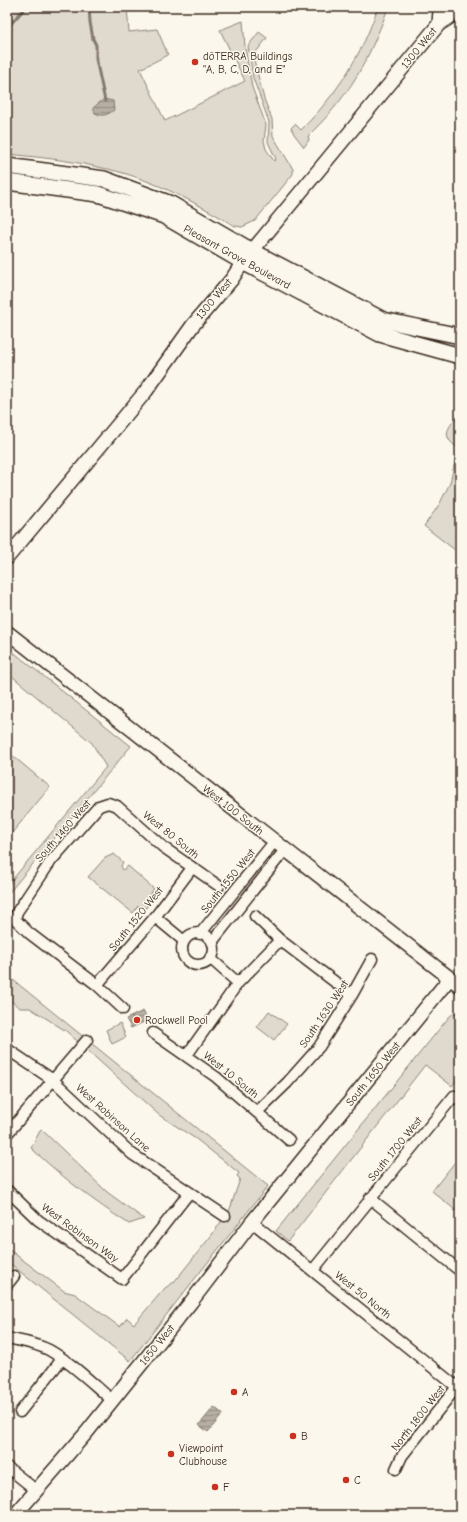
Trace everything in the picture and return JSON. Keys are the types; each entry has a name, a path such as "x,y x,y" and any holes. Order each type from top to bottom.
{"main road":[{"name":"Pleasant Grove Boulevard","path":"7,166 104,179 171,204 248,256 380,334 460,356"},
{"name":"Pleasant Grove Boulevard","path":"7,182 98,194 164,216 383,320 460,336"}],"street":[{"path":"439,24 440,10 443,7"},
{"path":"439,24 450,17 460,7"},
{"name":"1300 West","path":"7,558 146,391 193,325 232,279 248,256 439,24"},
{"name":"West 100 South","path":"7,632 284,851 455,982"},
{"name":"West 80 South","path":"108,803 117,806 163,847 219,886"},
{"name":"South 1460 West","path":"97,985 29,933 15,919 17,912 51,861 99,806 108,803"},
{"name":"South 1550 West","path":"200,934 274,842"},
{"path":"212,942 284,851"},
{"name":"South 1520 West","path":"97,985 155,917 192,868"},
{"path":"255,916 280,940 352,995"},
{"path":"155,917 184,941"},
{"path":"200,934 209,938 212,942 213,950 210,958 202,964 191,964 187,961 182,951 184,941 191,935 200,934"},
{"path":"187,1056 238,983 280,940"},
{"path":"210,958 238,983"},
{"name":"South 1630 West","path":"257,1112 287,1084 319,1047 352,995 372,959"},
{"name":"South 1650 West","path":"295,1170 455,982"},
{"path":"97,985 123,1009"},
{"name":"West 10 South","path":"153,1033 231,1089 289,1140"},
{"path":"7,1134 87,1040"},
{"name":"West Robinson Lane","path":"7,1049 54,1080 132,1154 225,1216"},
{"name":"South 1700 West","path":"313,1270 354,1217 457,1098"},
{"name":"1650 West","path":"15,1515 87,1432 192,1302 252,1222 295,1170"},
{"name":"West Robinson Way","path":"7,1190 38,1220 122,1279 189,1193"},
{"path":"370,1198 460,1271"},
{"name":"West 50 North","path":"252,1222 459,1385"},
{"path":"7,1285 14,1276"},
{"path":"7,1338 36,1345 62,1359 112,1400"},
{"path":"20,1412 62,1359"},
{"name":"North 1800 West","path":"396,1469 402,1456 459,1385"},
{"path":"7,1467 36,1491"}],"shaded area":[{"path":"7,7 127,7 129,32 157,29 168,55 140,69 165,121 245,81 220,30 243,21 245,47 252,87 266,125 264,141 266,149 274,161 276,159 268,142 269,122 253,78 248,46 259,32 267,38 253,56 264,99 272,119 273,136 293,169 293,174 255,221 242,227 235,226 169,190 134,176 75,162 7,154"},
{"path":"378,7 388,7 363,66 339,102 308,136 309,140 304,147 291,128 295,124 301,130 337,88 356,58 372,25"},
{"path":"104,99 113,101 114,110 105,115 95,113 93,108"},
{"path":"460,413 460,554 424,526 439,505 450,483 458,448 452,443 447,435 452,423"},
{"path":"7,647 131,746 7,895 7,886 106,767 92,743 7,672"},
{"path":"7,751 50,787 7,839"},
{"path":"114,854 123,862 121,866 123,870 128,866 154,889 147,898 149,903 146,908 138,906 133,913 88,877 105,858"},
{"path":"7,975 268,1186 130,1361 7,1261 7,1248 64,1291 75,1294 120,1327 127,1318 134,1324 165,1288 174,1282 211,1236 230,1209 240,1179 237,1176 239,1173 196,1139 159,1115 66,1031 30,1008 20,1008 7,998"},
{"name":"Rockwell Pool","path":"143,1011 148,1020 131,1028 126,1019"},
{"path":"269,1011 287,1024 274,1040 257,1027"},
{"path":"454,1013 460,1014 460,1076 452,1086 425,1065 288,1241 276,1231 449,1017"},
{"path":"120,1023 126,1037 112,1044 106,1030"},
{"path":"41,1129 107,1192 144,1219 129,1224 90,1197 54,1169 31,1148"},
{"path":"455,1162 460,1167 460,1214 432,1191"},
{"path":"214,1407 223,1414 208,1432 199,1425"}],"waterway":[{"path":"7,28 26,7"},
{"path":"89,7 93,39 96,45 96,59 105,101"}],"place":[{"name":"dōTERRA Buildings \"A, B, C, D, and E\"","path":"195,62"},
{"name":"Rockwell Pool","path":"137,1020"},
{"name":"A","path":"234,1392"},
{"name":"B","path":"293,1436"},
{"name":"Viewpoint Clubhouse","path":"171,1454"},
{"name":"C","path":"346,1480"},
{"name":"F","path":"215,1487"}]}
